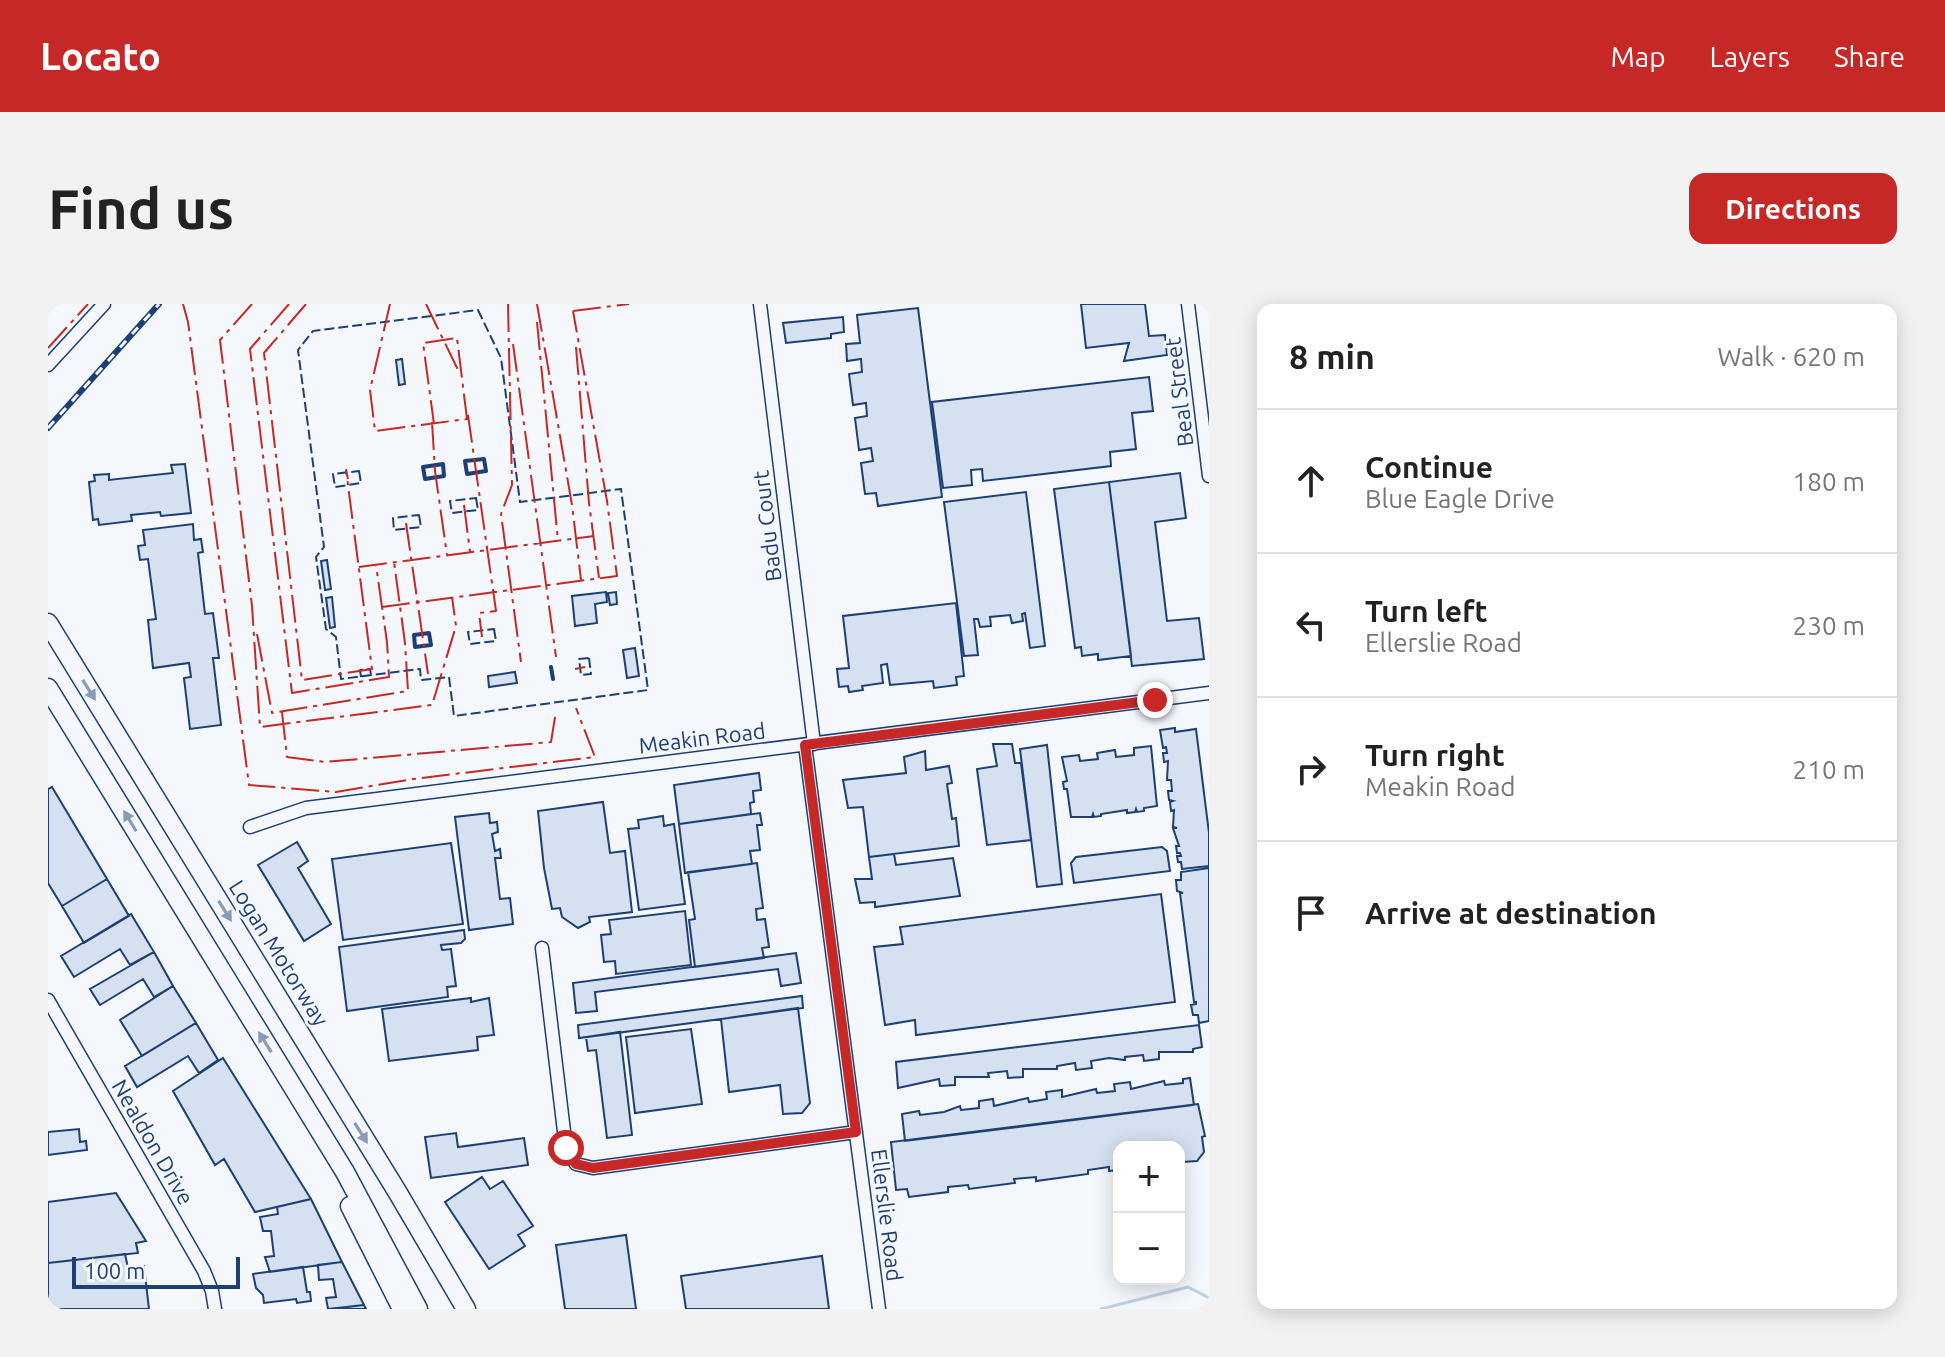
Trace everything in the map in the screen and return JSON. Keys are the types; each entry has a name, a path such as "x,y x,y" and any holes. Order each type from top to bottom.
{"highway":[{"name":"Logan Motorway","path":"48,623 390,1179 466,1309"},
{"path":"48,688 306,1109 382,1238 418,1309"},
{"path":"306,1109 323,1157 402,1309"}],"street":[{"path":"48,365 104,304"},
{"name":"Badu Court","path":"760,304 809,744"},
{"name":"Beal Street","path":"1188,304 1209,476"},
{"name":"Meakin Road","path":"250,827 306,808 1209,693"},
{"name":"Ellerslie Road","path":"809,744 879,1309"},
{"path":"542,948 566,1148 576,1164 593,1168 856,1132"},
{"name":"Nealdon Drive","path":"48,1000 204,1271 215,1309"}],"building":[{"path":"1081,304 1145,304 1149,336 1165,335 1167,355 1124,361 1129,343 1086,348"},
{"path":"918,308 942,497 878,506 876,493 865,494 861,463 873,461 871,448 859,450 855,418 867,416 866,403 853,405 849,374 862,372 861,359 847,361 846,344 860,343 857,315"},
{"path":"843,317 844,332 831,334 831,338 786,343 783,323"},
{"path":"402,359 405,384 399,385 396,360"},
{"path":"1149,377 1153,411 1132,413 1136,449 1110,452 1111,466 983,481 982,469 971,470 972,485 943,488 932,402"},
{"path":"185,464 191,513 131,515 132,521 99,525 98,519 93,520 89,482 95,481 94,475 109,474 109,480 173,473 171,465"},
{"path":"1180,473 1186,518 1155,522 1167,621 1199,618 1204,659 1132,666 1109,482"},
{"path":"1109,482 1131,656 1098,660 1098,654 1082,656 1081,647 1075,648 1054,489"},
{"path":"1026,492 1045,646 1030,648 1025,613 1022,614 1023,621 1012,623 1010,615 990,617 991,626 980,627 978,619 974,619 978,655 964,656 944,502"},
{"path":"193,524 194,540 201,539 203,552 198,553 205,614 213,613 219,658 213,658 221,725 190,729 184,678 191,677 189,663 153,668 148,620 156,619 148,559 140,560 138,546 145,545 143,530"},
{"path":"327,560 331,589 325,590 321,561"},
{"path":"606,592 607,602 595,604 597,623 575,626 572,596"},
{"path":"616,592 617,604 610,605 608,593"},
{"path":"332,597 335,627 330,628 326,598"},
{"path":"956,603 964,676 956,677 957,685 934,688 933,681 890,685 887,664 881,665 883,683 862,686 863,690 849,692 848,686 839,687 837,669 849,668 843,616"},
{"path":"635,648 639,676 627,678 623,650"},
{"path":"515,672 517,683 489,687 488,676"},
{"path":"1175,728 1175,732 1196,729 1209,833 1209,866 1182,869 1181,862 1178,862 1177,856 1181,856 1177,853 1176,846 1179,846 1173,828 1177,828 1173,827 1174,810 1171,811 1170,802 1173,801 1169,800 1168,791 1172,791 1171,780 1167,780 1168,761 1164,762 1163,753 1167,753 1160,730"},
{"path":"993,744 1012,744 1015,763 1021,763 1031,840 987,845 977,769 997,766"},
{"path":"1047,745 1062,884 1037,887 1020,749"},
{"path":"1151,746 1157,806 1137,812 1136,809 1127,813 1127,810 1094,817 1093,814 1092,817 1071,817 1067,789 1064,789 1063,782 1067,781 1062,757 1079,755 1080,761 1098,759 1097,753 1115,750 1116,757 1134,755 1134,748"},
{"path":"925,751 926,770 949,766 952,783 947,784 959,846 869,857 863,807 848,808 843,780 906,773 904,757"},
{"path":"759,773 761,790 753,791 751,814 679,824 674,785"},
{"path":"52,787 107,879 62,906 48,883 48,789"},
{"path":"603,802 610,853 625,851 632,912 589,917 590,922 578,928 562,917 560,908 552,909 538,811"},
{"path":"489,813 490,823 497,822 498,832 492,834 495,851 500,849 501,858 495,858 500,899 510,898 513,924 469,930 455,817"},
{"path":"760,813 762,825 757,825 760,850 750,851 752,864 685,873 679,824"},
{"path":"663,816 664,826 674,824 685,904 639,910 628,829 639,828 638,820"},
{"path":"297,842 308,861 298,868 331,924 304,941 258,865"},
{"path":"451,843 463,924 343,940 332,859"},
{"path":"1162,847 1167,851 1170,871 1074,883 1071,863 1076,857"},
{"path":"894,854 896,865 953,858 960,896 875,907 875,902 860,903 855,879 872,879 869,857"},
{"path":"757,863 763,908 756,909 757,920 765,919 769,947 762,948 764,958 695,967 689,920 695,919 688,872"},
{"path":"1209,868 1209,1021 1199,1023 1191,1005 1196,1002 1180,893 1183,893 1177,891 1176,880 1181,880 1181,872"},
{"path":"107,879 129,916 84,943 62,906"},
{"path":"1161,894 1175,1002 916,1035 915,1020 885,1025 874,947 903,944 900,927"},
{"path":"685,911 691,965 616,974 615,961 604,962 601,935 611,934 609,920"},
{"path":"131,914 154,952 130,965 120,949 74,977 61,956"},
{"path":"464,930 465,939 461,943 441,945 442,950 451,949 456,986 447,987 448,997 347,1011 339,947"},
{"path":"154,952 173,986 154,997 143,979 100,1005 90,989"},
{"path":"796,953 801,983 781,986 778,969 595,992 597,1011 576,1013 573,983"},
{"path":"173,986 196,1023 142,1056 120,1020"},
{"path":"802,996 803,1008 579,1038 578,1025"},
{"path":"471,998 471,1002 489,998 494,1035 477,1037 478,1050 389,1061 382,1009"},
{"path":"798,1008 810,1103 802,1113 783,1114 780,1085 729,1092 721,1019"},
{"path":"196,1023 218,1060 199,1073 188,1056 137,1087 125,1066"},
{"path":"1199,1025 1202,1047 1193,1049 1193,1052 1159,1052 1159,1059 1144,1061 1143,1055 1125,1057 1125,1060 1109,1058 1091,1061 1092,1068 1076,1070 1075,1063 1057,1066 1057,1069 1023,1069 1023,1077 1008,1078 1007,1071 988,1073 989,1077 955,1077 955,1085 940,1086 939,1079 898,1088 896,1062"},
{"path":"691,1029 702,1104 635,1113 626,1037"},
{"path":"620,1032 632,1135 607,1138 596,1050 588,1051 586,1037"},
{"path":"223,1058 311,1199 255,1212 224,1159 215,1165 173,1091"},
{"path":"1190,1078 1194,1105 905,1141 902,1114 944,1112 960,1106 961,1110 979,1108 979,1101 993,1099 994,1106 1028,1098 1029,1102 1047,1099 1046,1092 1062,1090 1062,1097 1096,1089 1097,1093 1115,1091 1114,1084 1130,1082 1131,1089 1164,1081 1165,1085 1183,1083 1183,1079"},
{"path":"1198,1104 1205,1136 1202,1137 1204,1152 1197,1161 1185,1162 1185,1141 1113,1141 1113,1171 1109,1171 1109,1167 1088,1170 1088,1174 1036,1181 1036,1177 1014,1179 1015,1183 969,1189 968,1185 948,1187 948,1192 909,1197 907,1189 896,1190 891,1142"},
{"path":"79,1129 80,1142 86,1141 87,1150 48,1155 48,1132"},
{"path":"456,1133 458,1147 524,1138 528,1165 431,1178 425,1137"},
{"path":"482,1177 490,1189 503,1181 533,1226 518,1235 525,1246 489,1269 445,1202"},
{"path":"116,1193 146,1241 136,1243 138,1253 48,1263 48,1202"},
{"path":"311,1199 342,1262 270,1272 265,1257 274,1256 271,1231 263,1231 260,1217 278,1214 277,1207"},
{"path":"626,1235 636,1309 565,1309 556,1245"},
{"path":"125,1254 128,1268 144,1266 149,1309 48,1309 48,1263"},
{"path":"822,1256 829,1309 686,1309 681,1276"},
{"path":"342,1262 364,1305 328,1309 326,1298 336,1297 333,1279 319,1280 318,1265"},
{"path":"303,1267 311,1301 297,1303 296,1299 264,1303 253,1274"},
{"path":"364,1305 366,1309 331,1309"}],"waterway":[{"path":"1101,1309 1188,1287 1209,1298"}],"railway":[{"path":"48,428 159,304"}],"fence":[{"path":"478,310 501,358 520,502 621,489 648,690 454,716 449,677 421,680 420,669 341,679 336,637 326,629 316,557 324,547 298,350 313,331 478,310"},
{"path":"359,471 361,483 335,487 333,474 359,471"},
{"path":"476,498 478,510 452,513 450,501 476,498"},
{"path":"419,515 421,527 394,530 393,518 419,515"},
{"path":"494,629 496,641 470,644 468,632 494,629"},
{"path":"589,658 591,674 581,675 579,659 589,658"},
{"path":"361,677 360,670 370,669 371,675"}],"wall":[{"path":"484,459 486,471 467,474 465,461 484,459"},
{"path":"443,464 444,476 425,479 423,467 443,464"},
{"path":"429,633 431,645 415,647 414,635 429,633"},
{"path":"551,667 553,679"}],"power":[{"path":"48,348 88,304"},
{"path":"183,304 188,322 249,785 336,792 413,779 595,757 576,708"},
{"path":"252,304 220,340 252,606 260,727 432,705 456,626 452,597"},
{"path":"289,304 250,349 292,693 389,677 376,565"},
{"path":"306,304 264,353 302,680 372,669 346,470 348,479"},
{"path":"390,304 370,390 375,431 467,419 457,338 423,343 434,424"},
{"path":"426,304 459,372"},
{"path":"508,304 512,485 501,514 521,662"},
{"path":"537,304 572,505 581,580"},
{"path":"573,311 629,304"},
{"path":"382,607 617,576 607,501 573,311"},
{"path":"537,322 558,541"},
{"path":"513,344 556,657"},
{"path":"576,347 589,503 599,578"},
{"path":"468,415 496,611 479,613 482,637"},
{"path":"432,422 435,471 447,555"},
{"path":"464,505 470,552"},
{"path":"406,523 428,674"},
{"path":"359,567 594,536"},
{"path":"257,634 272,713 408,691 394,562"},
{"path":"575,669 585,667"},
{"path":"282,712 287,757 325,762 551,742 556,711"}],"route":[{"path":"566,1148 576,1164 593,1168 856,1132 805,745 1155,700"}]}
